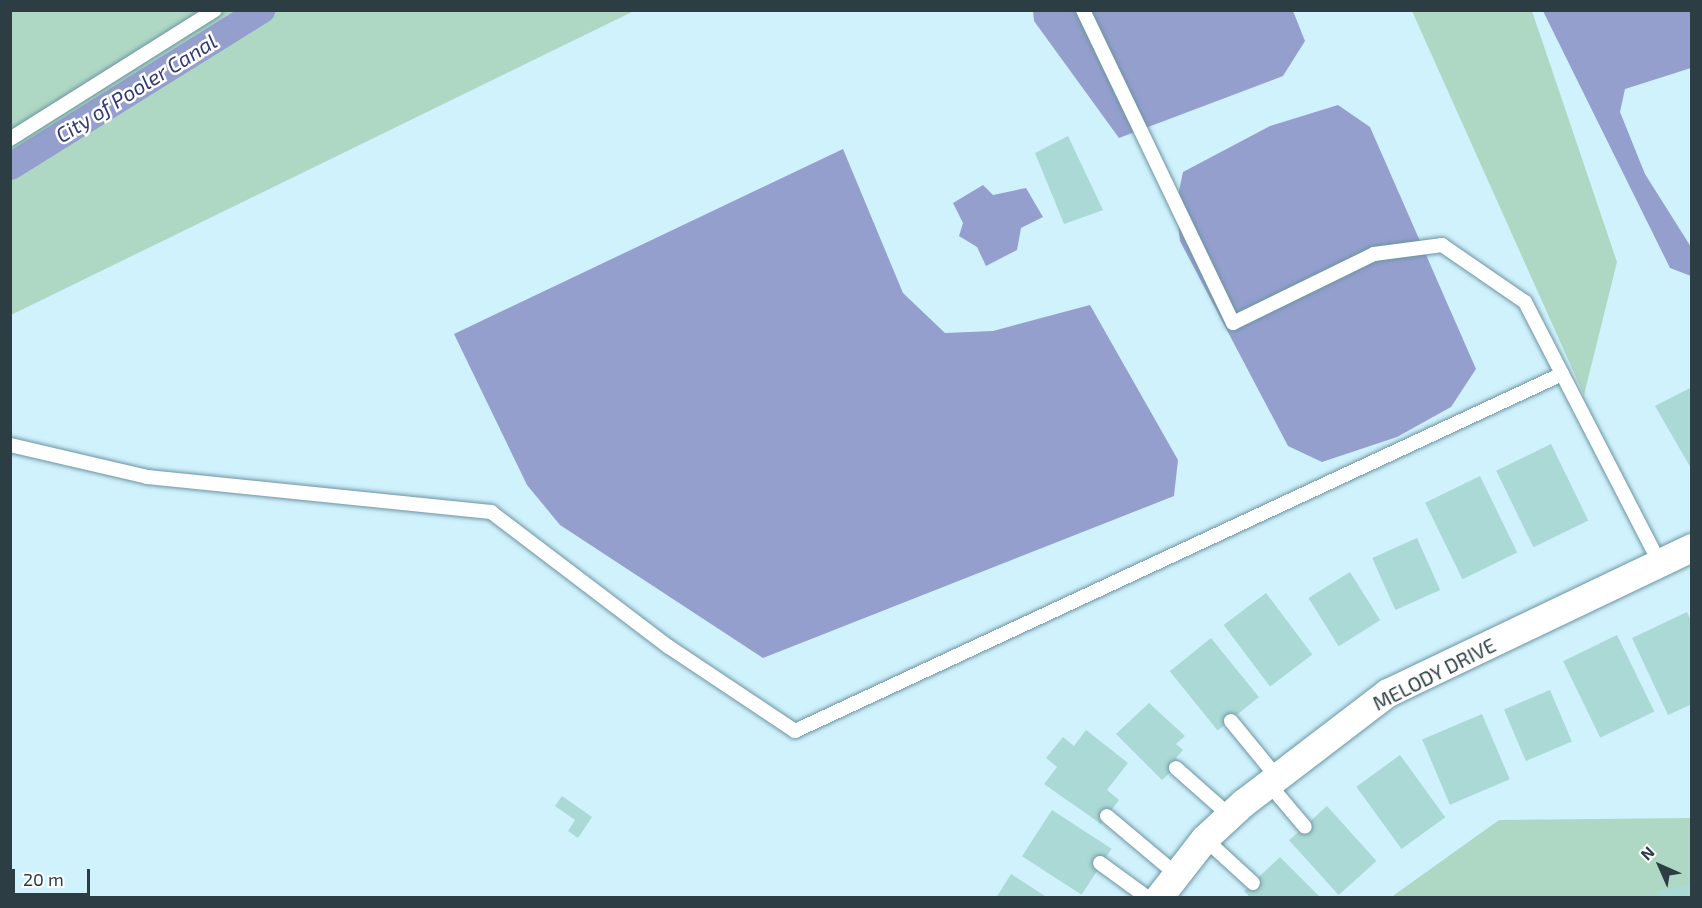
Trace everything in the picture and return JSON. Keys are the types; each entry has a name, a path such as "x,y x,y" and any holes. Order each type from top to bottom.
{"street":[{"name":"MELODY DRIVE","path":"1163,892 1205,839 1230,816 1272,779 1388,693 1692,548"}],"lane":[{"path":"10,139 215,10"},
{"path":"1083,10 1233,324 1374,254 1442,245 1526,302 1660,564"},
{"path":"10,445 147,477 491,512 669,647 795,731 1562,374"},
{"path":"1231,721 1305,827"},
{"path":"1176,768 1230,816"},
{"path":"1107,816 1163,892"},
{"path":"1205,839 1253,883"},
{"path":"1100,863 1163,892"}],"green space":[{"path":"11,11 634,11 11,315"},
{"path":"1412,11 1532,11 1617,262 1584,395"},
{"path":"1691,818 1691,897 1390,898 1499,820"}],"water":[{"path":"1033,11 1293,11 1305,41 1283,76 1119,138 1034,21"},
{"path":"1543,11 1691,11 1691,68 1625,89 1620,112 1645,174 1691,247 1691,276 1670,268"},
{"path":"1338,105 1370,127 1476,369 1451,407 1397,437 1322,462 1288,446 1180,241 1176,205 1183,172 1270,126"},
{"path":"843,149 903,293 945,333 993,331 1090,305 1178,460 1174,496 763,658 560,525 527,485 454,334"},
{"path":"983,185 993,195 1026,188 1043,217 1021,228 1017,250 986,266 977,247 959,236 963,223 953,203"}],"building":[{"path":"1068,136 1103,210 1064,224 1035,153"},
{"path":"1692,387 1692,470 1655,406"},
{"path":"1551,444 1588,520 1533,547 1496,471"},
{"path":"1480,476 1517,552 1462,579 1425,503"},
{"path":"1417,538 1440,590 1395,610 1372,558"},
{"path":"1350,572 1380,620 1339,646 1308,598"},
{"path":"1266,593 1312,654 1270,686 1224,625"},
{"path":"1687,612 1692,623 1692,704 1668,715 1632,638"},
{"path":"1617,635 1654,711 1600,738 1563,661"},
{"path":"1211,638 1259,697 1218,730 1170,671"},
{"path":"1550,690 1572,742 1526,761 1504,710"},
{"path":"1149,703 1185,736 1176,744 1183,750 1176,758 1181,763 1162,780 1116,734"},
{"path":"1482,714 1510,779 1450,805 1422,739"},
{"path":"1086,730 1128,763 1107,790 1119,800 1101,824 1044,784 1057,767 1046,758 1063,737 1074,746"},
{"path":"1400,755 1445,817 1402,849 1356,787"},
{"path":"562,796 592,817 578,838 568,831 575,820 555,806"},
{"path":"1327,806 1377,861 1339,895 1289,840"},
{"path":"1052,810 1112,849 1082,895 1022,856"},
{"path":"1280,857 1321,898 1251,898 1244,891"},
{"path":"1011,874 1048,898 996,898"},
{"path":"1692,884 1692,898 1658,898 1657,891"}],"waterway":[{"name":"City of Pooler Canal","path":"10,166 261,10"}]}
